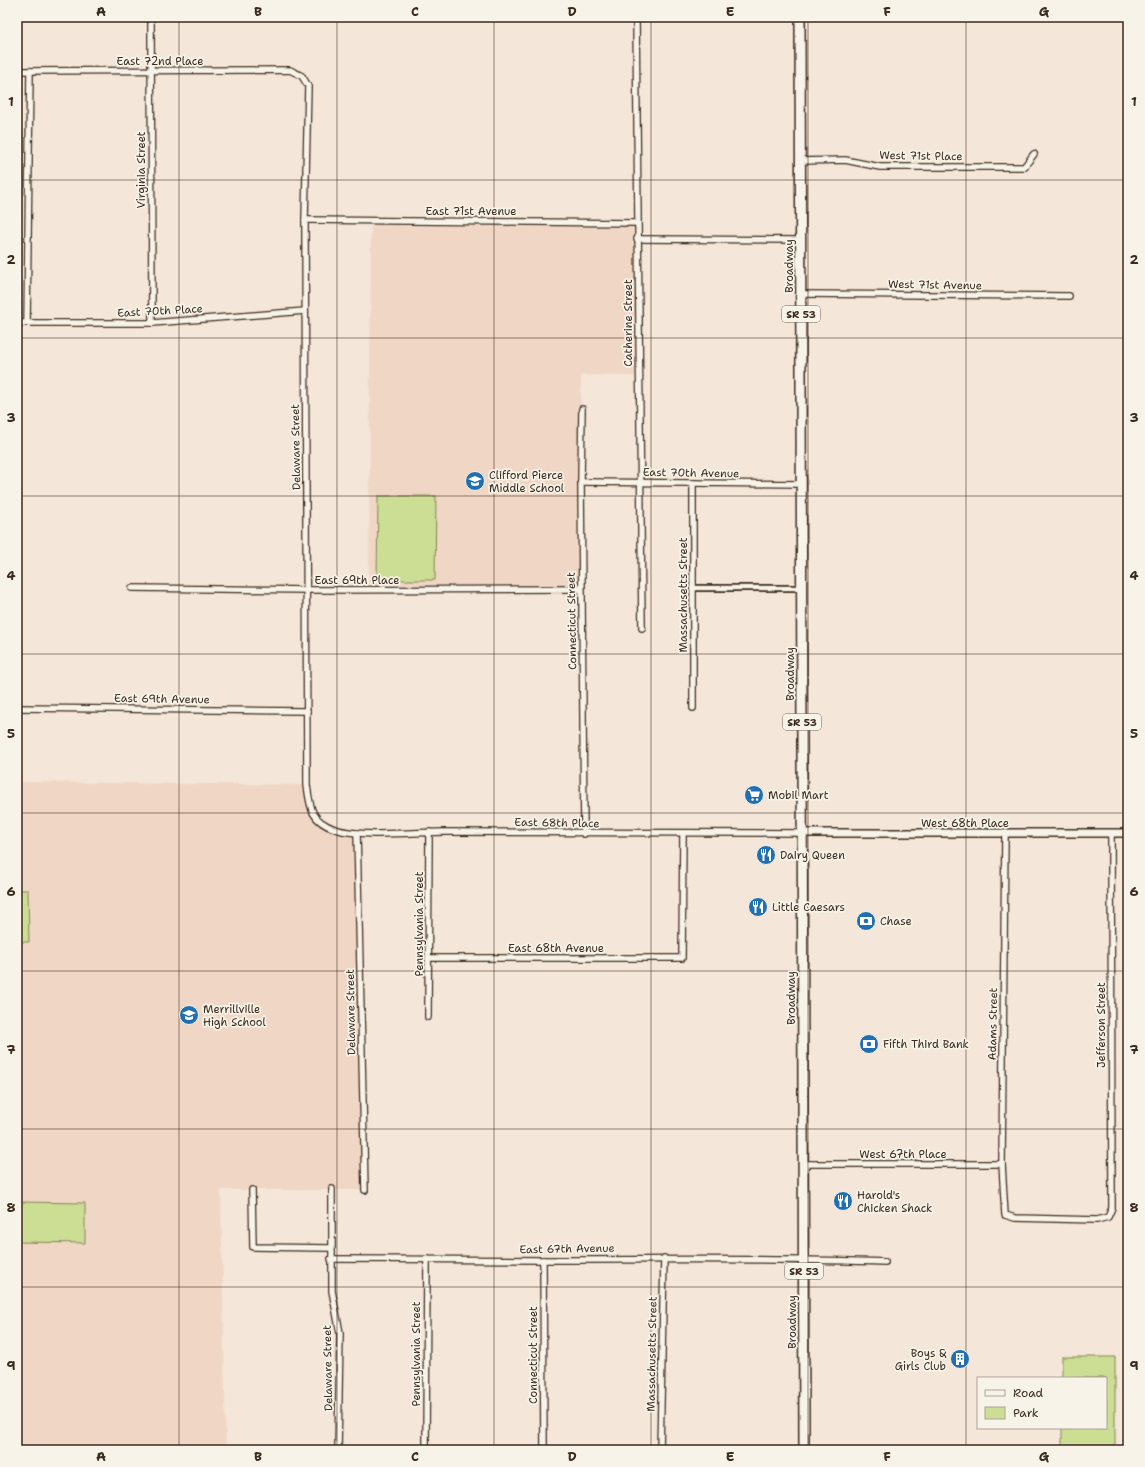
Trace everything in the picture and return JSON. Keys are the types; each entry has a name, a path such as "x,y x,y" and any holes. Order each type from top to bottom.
{"main road":[{"name":"Broadway","path":"800,17 804,1450"}],"street":[{"name":"Virginia Street","path":"151,17 152,323"},
{"name":"Catherine Street","path":"636,17 639,482 642,628"},
{"name":"East 72nd Place","path":"17,71 290,70 302,76"},
{"path":"27,323 30,71"},
{"name":"Delaware Street","path":"302,76 308,86 305,220 307,590 306,785 310,808 314,817"},
{"name":"West 71st Place","path":"800,161 845,160 880,167 1024,167 1034,154"},
{"name":"East 71st Avenue","path":"305,220 637,223"},
{"path":"638,239 801,240"},
{"name":"West 71st Avenue","path":"801,294 1069,296"},
{"name":"East 70th Place","path":"17,323 152,323 305,311"},
{"name":"Connecticut Street","path":"582,408 580,482 584,834"},
{"name":"East 70th Avenue","path":"580,482 801,484"},
{"name":"Massachusetts Street","path":"693,708 692,588 694,483"},
{"name":"East 69th Place","path":"132,588 307,590 581,589"},
{"path":"692,588 802,588"},
{"name":"East 69th Avenue","path":"17,708 307,711"},
{"name":"East 68th Place","path":"314,817 335,829 357,833 802,833"},
{"name":"Pennsylvania Street","path":"428,1017 430,958 429,832"},
{"name":"Delaware Street","path":"357,833 365,1190"},
{"name":"East 68th Avenue","path":"430,958 682,958 683,833"},
{"name":"West 68th Place","path":"802,833 1128,833"},
{"name":"Jefferson Street","path":"1006,1215 1015,1218 1098,1220 1108,1217 1112,1208 1111,833"},
{"name":"Adams Street","path":"1005,834 1002,1164 1006,1215"},
{"name":"West 67th Place","path":"803,1164 1002,1164"},
{"path":"252,1190 253,1248 331,1248"},
{"name":"Delaware Street","path":"332,1190 332,1291 340,1333 338,1450"},
{"name":"Massachusetts Street","path":"660,1450 664,1258"},
{"name":"East 67th Avenue","path":"331,1259 543,1260 664,1258 804,1259 886,1262"},
{"name":"Pennsylvania Street","path":"426,1259 426,1450"},
{"name":"Connecticut Street","path":"543,1260 544,1450"}],"shaded area":[{"name":"Clifford Pierce Middle School","path":"371,225 635,227 635,376 581,375 579,585 369,585"},
{"name":"Merrillville High School","path":"17,782 307,785 315,817 357,840 365,1190 221,1190 226,1450 17,1450"}],"green space":[{"path":"378,496 436,496 435,580 377,580"},
{"path":"17,890 28,890 29,942 17,942"},
{"path":"17,1202 85,1203 85,1243 17,1242"},
{"path":"1062,1357 1115,1357 1115,1450 1062,1450 1062,1429 1107,1429 1107,1377 1062,1377"}],"place":[{"name":"Clifford Pierce Middle School","path":"475,481"},
{"name":"Mobil Mart","path":"754,795"},
{"name":"Dairy Queen","path":"766,855"},
{"name":"Little Caesars","path":"758,907"},
{"name":"Chase","path":"866,921"},
{"name":"Merrillville High School","path":"189,1015"},
{"name":"Fifth Third Bank","path":"869,1044"},
{"name":"Harold's Chicken Shack","path":"843,1201"},
{"name":"Boys & Girls Club","path":"960,1359"}]}
